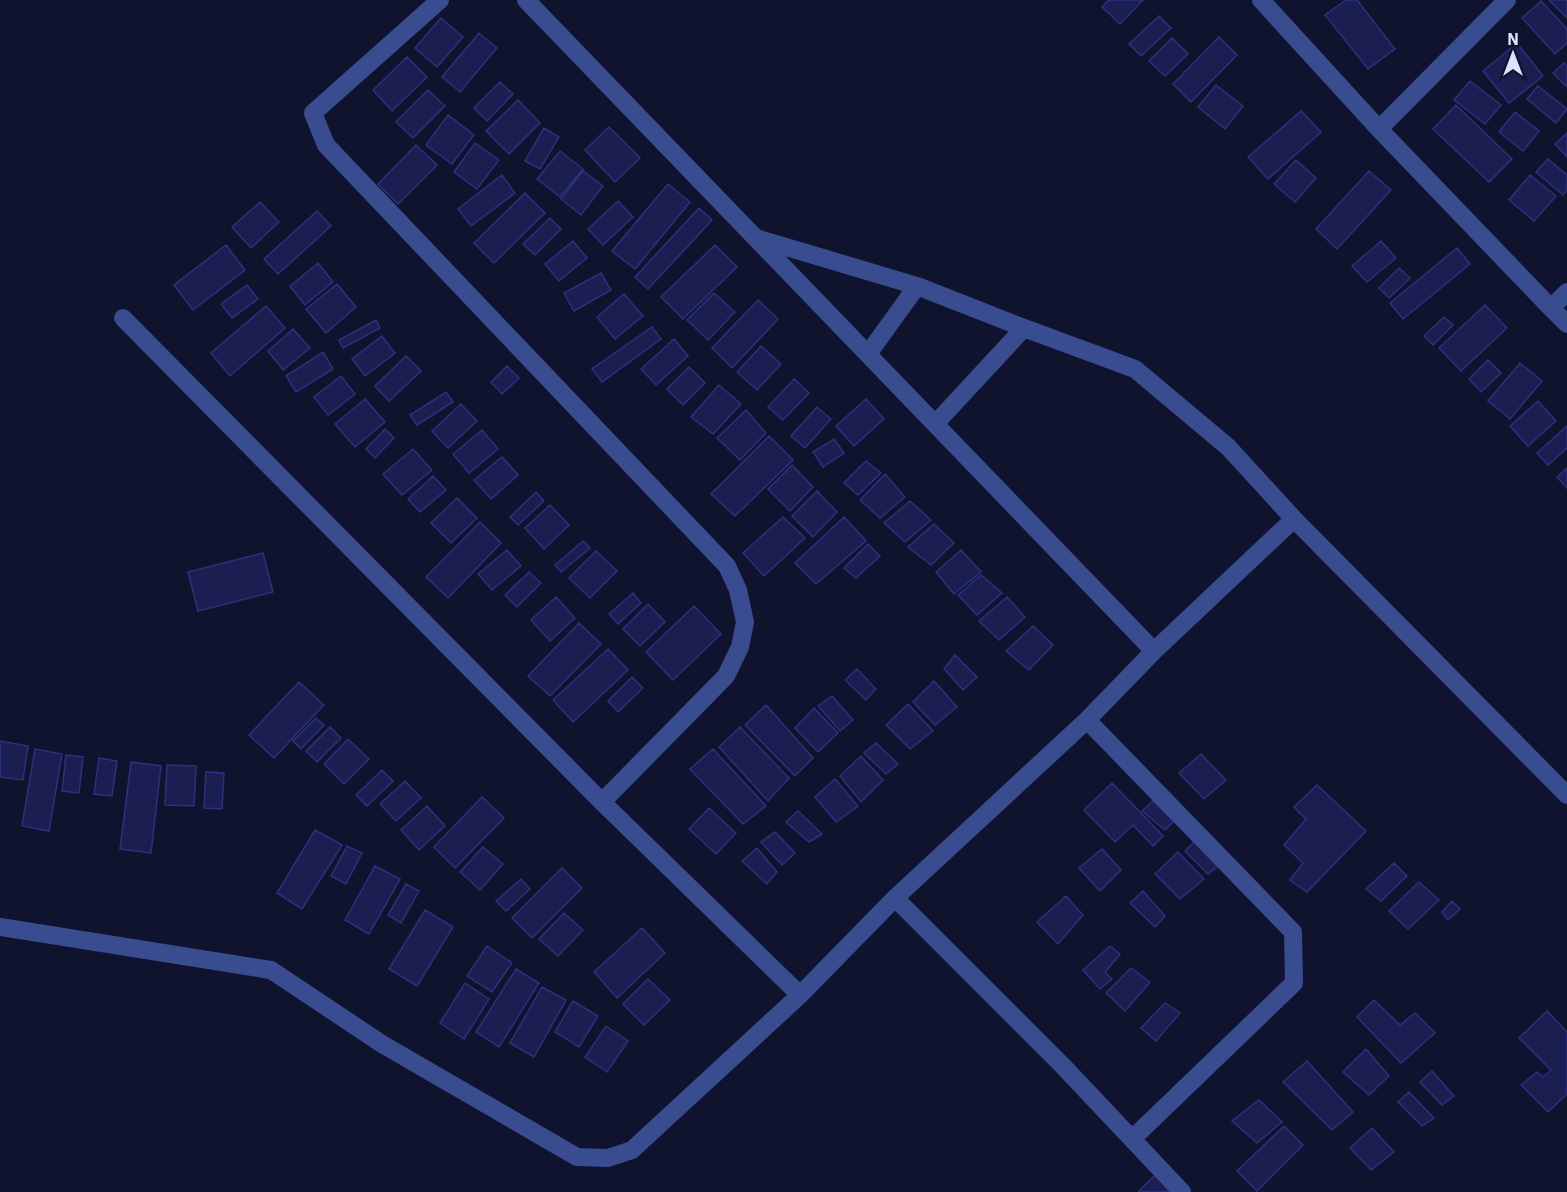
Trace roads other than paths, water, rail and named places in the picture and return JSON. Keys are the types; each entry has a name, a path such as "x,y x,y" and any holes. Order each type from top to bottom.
{"street":[{"path":"440,0 313,113 326,144 728,566 738,590 745,622 740,647 726,676 602,802"},
{"path":"526,0 1154,651"},
{"path":"1262,0 1379,129 1567,324"},
{"path":"1379,129 1507,0"},
{"path":"756,238 917,286 1136,369 1228,447 1294,519 1567,795"},
{"path":"867,354 917,286"},
{"path":"1551,308 1567,292"},
{"path":"123,318 602,802 800,995"},
{"path":"935,424 1024,327"},
{"path":"0,927 271,970 382,1044 577,1157 608,1158 632,1150 800,995 894,898 1087,720 1154,651 1294,519"},
{"path":"1087,720 1293,932 1294,983 1132,1139"},
{"path":"894,898 1062,1065 1182,1192"}]}
